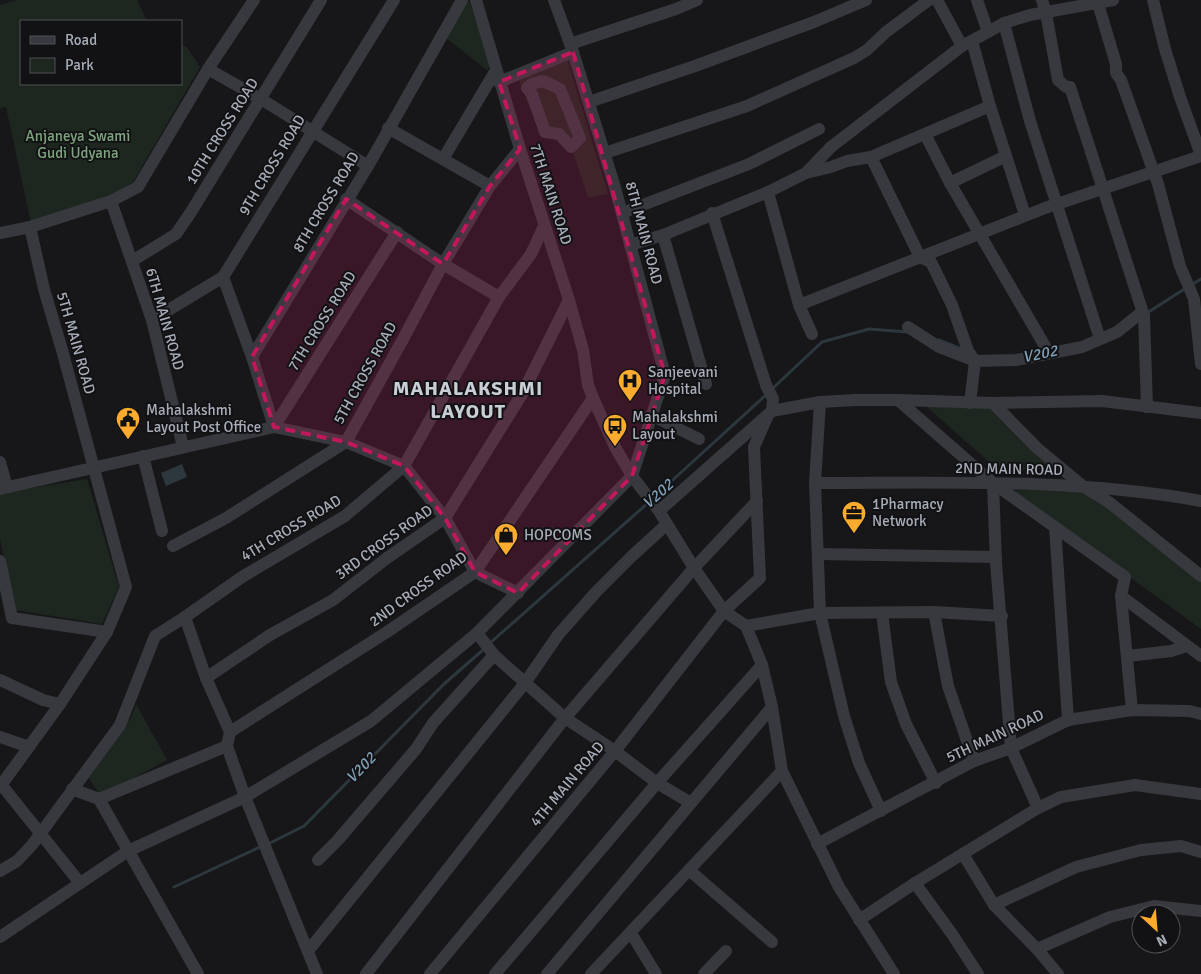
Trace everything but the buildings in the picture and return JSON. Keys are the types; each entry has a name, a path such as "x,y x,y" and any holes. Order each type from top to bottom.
{"street":[{"path":"0,233 30,227 111,201 138,187 208,69 254,0"},
{"name":"10TH CROSS ROAD","path":"132,261 176,234 261,100 321,0"},
{"name":"9TH CROSS ROAD","path":"152,320 223,276 394,0"},
{"name":"8TH CROSS ROAD","path":"252,357 346,199 368,166 462,0"},
{"name":"7TH MAIN ROAD","path":"476,0 583,350 588,385 593,398 615,447 632,476 658,511 724,611"},
{"name":"8TH MAIN ROAD","path":"554,0 572,48 622,212 664,375 632,476"},
{"path":"443,159 498,76 697,0"},
{"path":"588,102 695,66 814,22 866,0"},
{"path":"604,153 747,106 854,58 867,50 886,32 929,0"},
{"path":"937,0 967,44 990,106 1025,215"},
{"path":"977,0 988,32"},
{"path":"1042,0 1058,80 1066,87 1070,87 1144,316 1147,407"},
{"path":"806,173 831,147 967,44 988,32 1030,15 1113,0"},
{"path":"799,305 1025,215 1103,187 1201,156 1165,49 1153,0"},
{"path":"1097,2 1116,64 1116,73 1121,80 1154,172 1180,266 1194,299 1201,364"},
{"path":"1004,24 1030,121 1100,339"},
{"path":"208,69 368,166"},
{"path":"543,81 560,90 575,130 580,138 571,147 559,134 545,132 532,94 528,88 532,84 543,81"},
{"path":"630,245 663,235 712,213 768,192 806,173 847,161 870,157 990,106"},
{"path":"388,128 490,186"},
{"path":"622,212 749,164 819,129"},
{"path":"925,134 950,183 1049,353"},
{"name":"5TH CROSS ROAD","path":"173,546 226,518 346,442 443,264 490,186 520,149"},
{"path":"950,183 1006,156"},
{"path":"870,157 920,257 931,262 952,305 968,351 976,361 970,403"},
{"path":"768,192 799,305 812,334"},
{"path":"346,199 443,264 499,297"},
{"name":"6TH MAIN ROAD","path":"111,201 152,320 183,447"},
{"path":"712,213 766,385 771,408"},
{"name":"4TH CROSS ROAD","path":"0,871 17,861 120,725 155,636 242,577 346,516 404,466 499,297 530,254 544,226"},
{"name":"5TH MAIN ROAD","path":"1,783 60,704 107,632 126,587 44,289 30,227"},
{"name":"7TH CROSS ROAD","path":"274,427 397,232"},
{"path":"663,235 706,384"},
{"path":"223,276 252,357 274,427"},
{"name":"3RD CROSS ROAD","path":"206,678 270,635 333,600 387,558 445,518 522,394 568,300"},
{"path":"908,327 939,347 976,361 1016,360 1082,347 1117,332 1142,312"},
{"name":"2ND CROSS ROAD","path":"230,732 387,632 475,572 593,398"},
{"path":"658,511 771,408 820,402 898,400 993,404 1102,401 1201,413"},
{"path":"898,400 993,484 1125,577 1121,596 1132,710"},
{"path":"820,402 815,483 820,613 844,716 859,763 881,812"},
{"path":"993,404 1037,448 1084,487 1110,502 1201,576"},
{"name":"4TH MAIN ROAD","path":"430,974 615,751 724,611 760,578 754,447 771,408"},
{"path":"651,415 699,439"},
{"path":"0,462 4,488 274,427 346,442 404,466 445,518 475,572 518,593"},
{"path":"143,456 162,531"},
{"path":"0,937 128,852 245,796 371,721 477,633 632,476"},
{"name":"2ND MAIN ROAD","path":"815,483 993,484 1084,487 1155,493 1201,501"},
{"path":"993,484 996,557 1011,748 1038,808"},
{"path":"366,974 565,718 694,568 757,501"},
{"path":"308,951 525,683 558,635 596,592 666,525"},
{"path":"1054,527 1068,720"},
{"path":"819,554 996,557"},
{"path":"0,561 12,618 107,632"},
{"path":"1121,596 1201,656"},
{"path":"724,611 746,626 762,665 772,708 782,771 839,887 894,974"},
{"path":"746,626 820,613 934,612 1002,616"},
{"path":"934,612 948,686 974,761"},
{"path":"882,613 891,682 906,724 936,783"},
{"path":"185,617 206,678 230,732 227,746 245,796 317,974"},
{"path":"477,633 494,655 565,718 615,751 657,783 691,803"},
{"path":"1128,656 1171,651 1187,646"},
{"path":"318,860 338,841 416,749 433,723 494,655"},
{"path":"495,974 657,783 762,665"},
{"path":"0,680 43,700 60,704"},
{"path":"547,974 772,708"},
{"name":"5TH MAIN ROAD","path":"817,844 936,783 974,761 1011,748 1068,720 1132,710 1190,711 1201,714"},
{"path":"0,737 29,747"},
{"path":"72,789 100,799 227,746"},
{"path":"594,973 630,932 782,771"},
{"path":"1,783 80,884"},
{"path":"859,920 915,882 1038,808 1062,798 1135,785 1201,794"},
{"path":"100,799 198,974"},
{"path":"994,905 1076,867 1141,850 1181,846 1201,852"},
{"path":"963,854 994,905 1037,949 1058,974"},
{"path":"689,870 772,942"},
{"path":"915,882 978,974"},
{"path":"1037,949 1110,917 1154,906 1201,911"},
{"path":"630,932 656,974"},
{"path":"704,974 726,950"}],"highlighted area":[{"path":"573,52 665,375 632,476 518,593 475,572 445,518 404,466 346,442 274,427 252,357 346,199 443,264 490,186 520,149 499,82"}],"green space":[{"name":"Anjaneya Swami Gudi Udyana","path":"17,0 137,0 147,20 20,20 20,85 182,85 182,45 187,47 200,67 133,182 110,197 31,223 6,107 0,108 0,5"},
{"path":"469,0 491,65 487,70 446,38"},
{"path":"567,58 608,194 588,198 571,147 559,134 540,134 518,78"},
{"path":"926,406 990,406 1069,468 998,470"},
{"path":"87,479 119,587 102,624 16,610 0,539 0,493"},
{"path":"1097,485 1201,568 1201,629 1011,491"},
{"path":"136,704 167,760 101,796 87,775 131,718"}],"shaded area":[{"path":"182,464 187,477 166,486 161,473"}],"waterway":[{"name":"V202","path":"1191,285 1201,279"},
{"name":"V202","path":"1147,313 1186,288"},
{"name":"V202","path":"771,390 822,342 869,329 907,332"},
{"name":"V202","path":"939,340 964,350"},
{"name":"V202","path":"653,498 767,394"},
{"name":"V202","path":"489,644 649,502"},
{"name":"V202","path":"268,844 304,826 444,684 484,649"},
{"name":"V202","path":"174,887 262,846"}],"place":[{"name":"Sanjeevani Hospital","path":"630,402"},
{"name":"Mahalakshmi Layout Post Office","path":"128,440"},
{"name":"Mahalakshmi Layout","path":"615,447"},
{"name":"1Pharmacy Network","path":"854,534"},
{"name":"HOPCOMS","path":"506,556"}],"district":[{"name":"MAHALAKSHMI LAYOUT","path":"468,400"}]}
